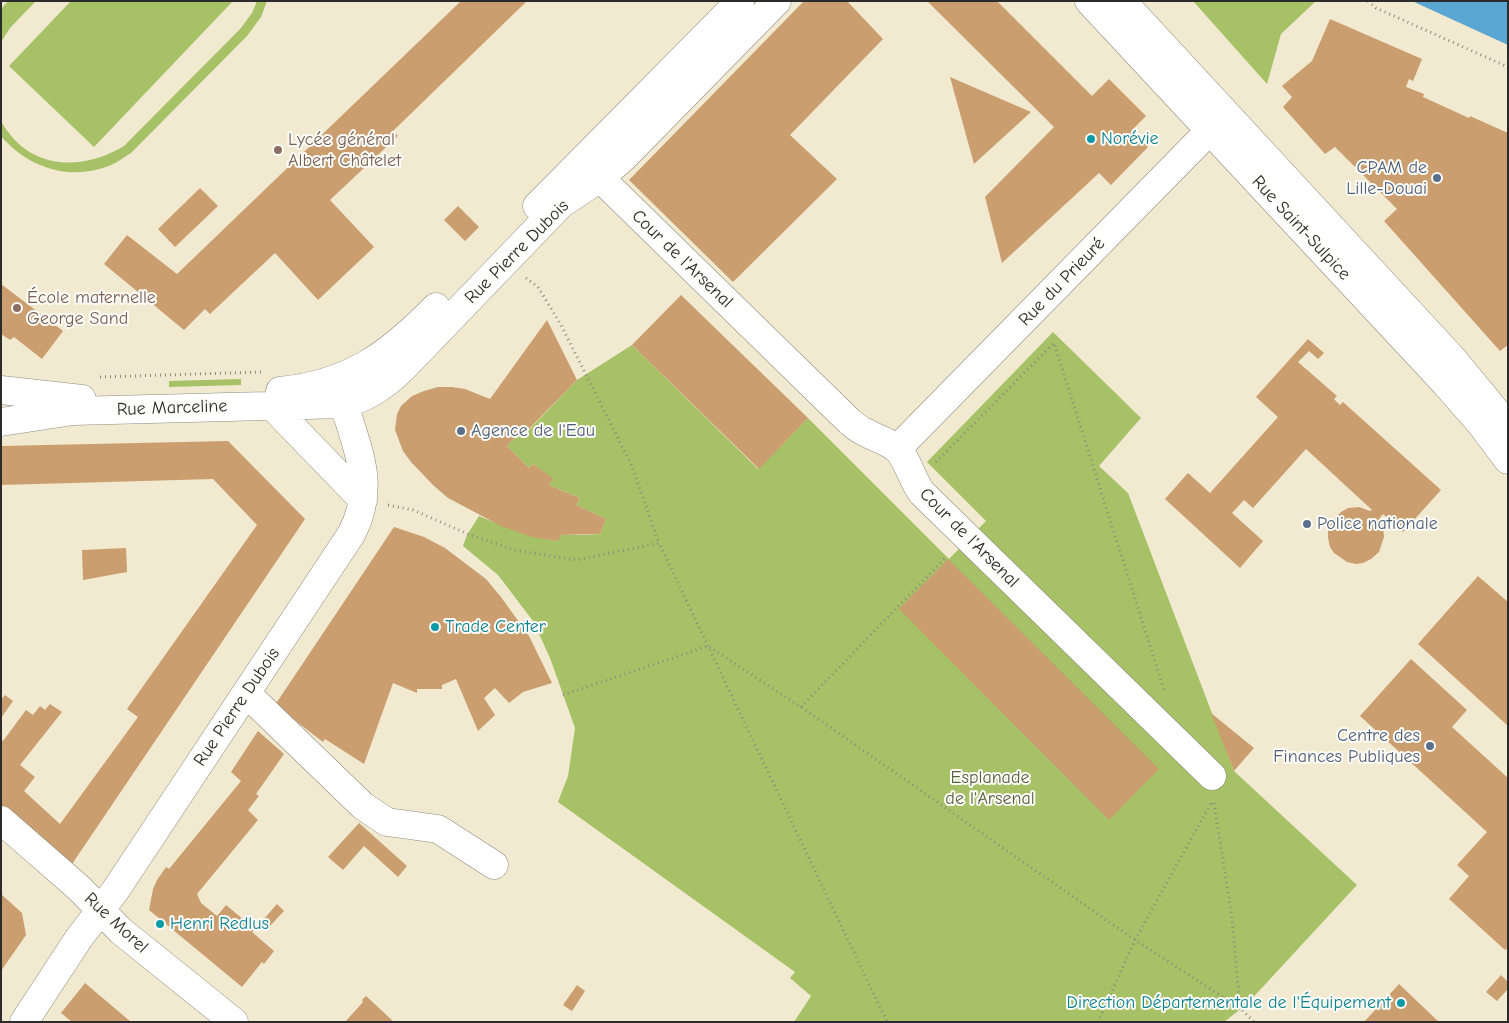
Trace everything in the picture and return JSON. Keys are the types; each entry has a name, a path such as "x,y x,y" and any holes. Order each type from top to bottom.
{"street":[{"path":"1,390 81,399 250,393 295,390 316,386 366,366 396,344 422,321 740,1"},
{"name":"Rue Pierre Dubois","path":"24,1022 58,969 115,891 352,533 357,523 363,500 364,478 344,404 359,400 390,380 561,204 600,178 624,157 777,1"},
{"name":"Rue Saint-Sulpice","path":"1089,1 1218,122 1452,358 1508,426"},
{"name":"Rue Saint-Sulpice","path":"1122,1 1218,122 1481,424 1508,460"},
{"name":"Rue du Prieuré","path":"897,449 1218,122"},
{"name":"Cour de l'Arsenal","path":"600,178 849,421 863,431 889,443 897,449 904,459 915,484 922,493 1212,776"},
{"name":"Rue Marceline","path":"1,422 67,412 344,404"},
{"path":"272,406 363,500"},
{"path":"246,693 363,806 387,822 438,829 494,865"},
{"name":"Rue Morel","path":"1,820 101,909 121,931 234,1022"}],"path":[{"path":"1368,1 1376,8 1508,68"},
{"path":"506,262 538,287 561,325 631,464 659,543 887,1022"},
{"path":"915,484 1054,343 1164,691"},
{"path":"93,377 263,372"},
{"path":"363,500 413,510 468,534 514,550 577,560 659,543"},
{"path":"801,707 966,536"},
{"path":"708,646 801,707 1134,940 1240,1008 1254,1022"},
{"path":"563,695 708,646"},
{"path":"1098,1022 1134,940 1213,799 1232,918 1240,1008"}],"green space":[{"path":"8,1 36,1 10,28 1,42 1,9"},
{"path":"71,1 233,1 94,147 9,66"},
{"path":"257,1 267,1 261,17 247,36 131,153 114,164 96,170 81,172 51,169 37,164 24,156 1,136 1,121 12,137 26,149 40,157 56,162 90,160 124,146 241,28 252,13"},
{"path":"1193,1 1316,1 1281,34 1267,84"},
{"name":"Esplanade de l'Arsenal","path":"1053,332 1141,418 1099,466 1128,493 1234,771 1357,885 1247,1004 1224,1022 794,1022 811,996 790,978 795,972 558,802 568,776 575,728 550,658 533,621 498,575 463,546 467,535 479,516 517,531 557,541 561,535 600,534 606,519 576,505 580,498 549,485 552,478 533,464 529,468 507,446 521,432 527,432 577,380 632,345 758,469 808,418 949,559 986,521 927,462"},
{"path":"241,379 241,385 169,387 169,381"}],"water":[{"path":"1412,1 1508,1 1508,45"}],"building":[{"path":"461,1 527,1 393,131 398,136 330,200 374,247 318,300 275,253 210,314 205,309 184,330 104,264 127,235 177,274"},
{"path":"804,1 847,1 883,39 790,135 837,179 733,282 629,180"},
{"name":"Norévie","path":"927,1 997,1 1092,96 1109,79 1146,116 1131,131 1148,147 1111,185 1099,173 1002,263 985,197 1054,127"},
{"name":"CPAM de Lille-Douai","path":"1330,19 1422,59 1413,81 1409,79 1406,87 1424,94 1423,97 1469,118 1470,116 1508,133 1508,345 1500,351 1384,221 1397,209 1335,147 1325,154 1283,107 1292,97 1282,86 1312,61"},
{"path":"950,77 1031,112 974,164"},
{"path":"200,188 218,206 175,247 158,229"},
{"path":"458,206 479,227 465,241 444,220"},
{"path":"1,284 63,331 42,359 14,337 10,340 1,334"},
{"path":"681,295 808,418 759,469 632,345"},
{"name":"Agence de l'Eau","path":"547,320 577,380 526,432 521,432 507,446 529,468 533,464 553,478 549,485 580,498 576,505 606,519 600,534 561,535 558,541 532,537 501,526 448,498 411,462 403,451 395,430 397,414 401,406 412,396 424,391 438,387 452,387 465,389 490,399"},
{"path":"1308,339 1324,353 1318,359 1309,351 1298,362 1337,396 1334,399 1340,405 1343,402 1441,490 1403,532 1383,514 1379,519 1383,526 1384,537 1379,552 1363,563 1347,562 1334,553 1330,547 1328,529 1331,522 1348,508 1359,507 1372,510 1306,449 1253,508 1244,500 1232,513 1263,541 1240,568 1165,499 1188,473 1210,493 1278,417 1256,397"},
{"path":"228,441 305,519 68,870 1,811 1,740 3,741 26,710 33,715 40,706 45,710 50,704 62,712 20,765 35,777 24,791 60,824 138,717 127,709 257,525 213,479 1,485 1,446"},
{"name":"Trade Center","path":"394,527 424,537 445,548 486,579 529,636 552,683 523,692 509,703 495,688 484,698 495,715 478,731 456,679 442,685 442,689 417,689 417,693 393,683 364,764 325,739 323,742 275,705"},
{"path":"126,548 127,572 83,580 82,550"},
{"path":"948,559 1159,769 1109,820 899,609"},
{"path":"1478,576 1508,602 1508,726 1418,644"},
{"path":"1411,659 1467,710 1452,727 1508,778 1508,947 1505,950 1449,899 1469,876 1457,865 1487,832 1360,716"},
{"path":"5,695 13,701 1,718 1,700"},
{"path":"1211,713 1254,748 1234,771"},
{"path":"258,731 284,754 256,794 259,796 248,810 258,820 197,894 201,903 217,916 226,905 255,929 252,932 274,951 264,964 262,962 242,987 149,910 153,889 166,867 169,869 241,781 231,772"},
{"path":"359,823 407,866 398,877 364,846 343,870 328,857"},
{"path":"1,894 22,913 26,935 1,971"},
{"path":"277,904 284,911 270,926 263,920"},
{"path":"1501,975 1508,982 1508,989 1497,1001 1486,992"},
{"path":"85,983 131,1022 72,1022 61,1013"},
{"name":"Direction Départementale de l'Équipement","path":"1399,984 1439,1022 1364,1022"},
{"path":"577,985 585,991 572,1011 563,1005"},
{"path":"366,996 394,1022 345,1022"}],"place":[{"name":"Norévie","path":"1091,139"},
{"name":"Lycée général Albert Châtelet","path":"278,150"},
{"name":"CPAM de Lille-Douai","path":"1437,178"},
{"name":"École maternelle George Sand","path":"17,308"},
{"name":"Agence de l'Eau","path":"461,431"},
{"name":"Police nationale","path":"1307,524"},
{"name":"Trade Center","path":"435,627"},
{"name":"Centre des Finances Publiques","path":"1430,746"},
{"name":"Henri Redlus","path":"160,924"},
{"name":"Direction Départementale de l'Équipement","path":"1401,1003"}]}
